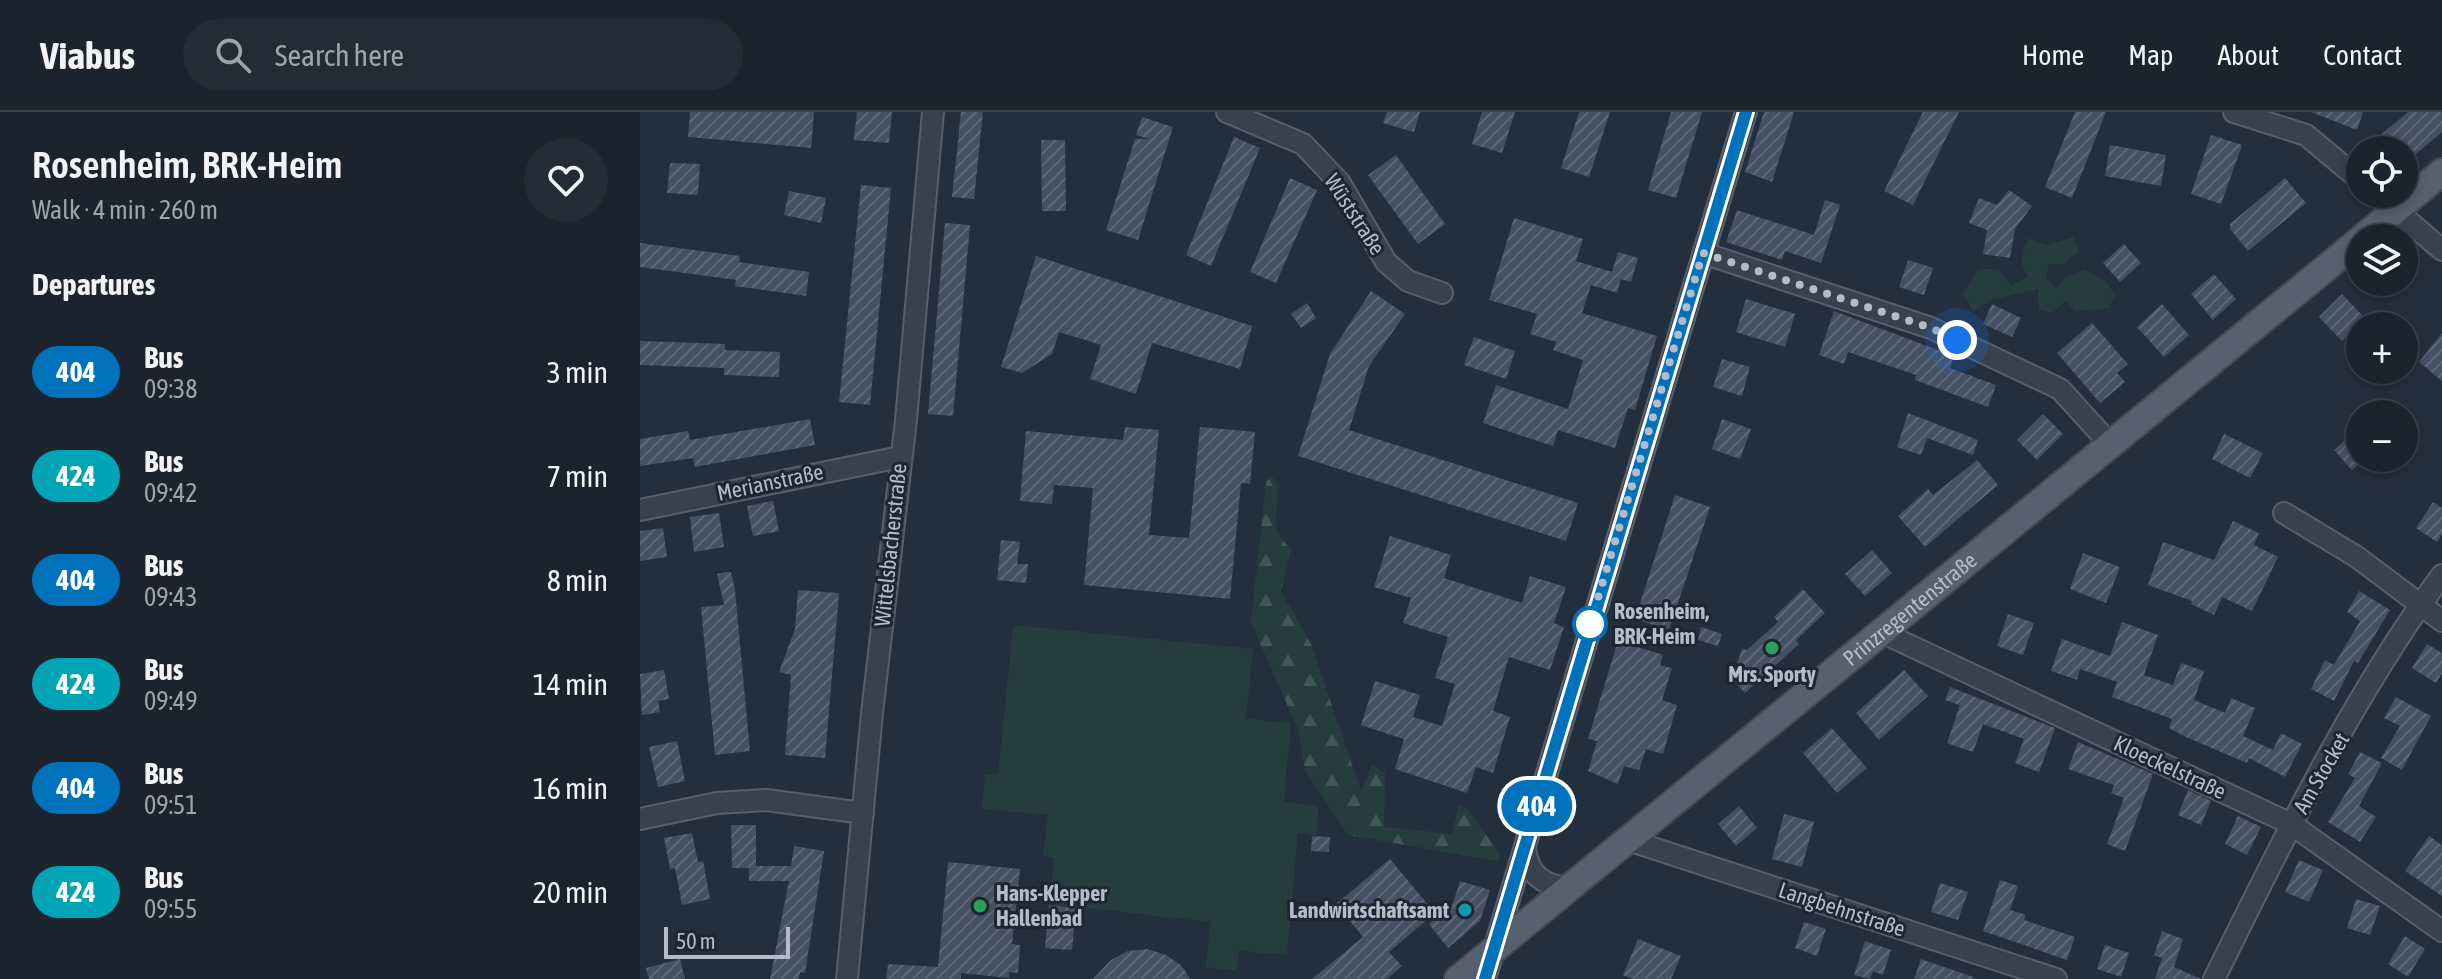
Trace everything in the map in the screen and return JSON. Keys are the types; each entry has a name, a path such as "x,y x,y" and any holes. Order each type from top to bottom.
{"main road":[{"name":"Prinzregentenstraße","path":"2418,185 2442,172"},
{"name":"Prinzregentenstraße","path":"1458,979 2346,251"}],"street":[{"name":"Wittelsbacherstraße","path":"847,979 933,112"},
{"name":"Wüststraße","path":"1227,112 1303,144 1340,183 1386,262 1408,281 1442,293"},
{"path":"1485,979 1607,563 1746,112"},
{"path":"2234,112 2306,135 2346,168"},
{"path":"2393,208 2442,250"},
{"path":"1703,253 1931,328 2060,389 2110,444"},
{"name":"Merianstraße","path":"640,510 900,457"},
{"path":"2284,513 2357,557 2442,621"},
{"name":"Am Stocket","path":"2214,979 2291,824 2421,603 2442,575"},
{"name":"Kloeckelstraße","path":"1881,632 2291,824 2442,931"},
{"path":"641,815 717,803 766,800 863,813"},
{"name":"Langbehnstraße","path":"1628,840 2056,979"},
{"path":"1525,848 1534,874 1553,886 1571,887"}],"green space":[{"path":"2074,237 2079,251 2064,264 2049,264 2046,279 2056,288 2066,277 2084,270 2105,281 2115,294 2110,308 2075,311 2066,301 2052,313 2039,310 2038,289 1990,300 1973,312 1963,293 1978,269 1998,269 2011,285 2027,277 2021,261 2028,238 2046,245"},
{"path":"1271,476 1277,483 1276,532 1291,550 1281,592 1311,644 1361,791 1372,765 1385,773 1384,827 1452,834 1459,804 1468,810 1501,855 1497,861 1348,835 1305,771 1298,729 1251,623 1266,482"},
{"path":"1013,625 1253,649 1246,718 1291,723 1284,802 1319,806 1316,835 1298,833 1287,955 1239,951 1236,971 1206,967 1210,922 1050,904 1054,858 1043,856 1048,815 982,809 985,774 998,774"}],"building":[{"path":"690,112 814,112 811,148 688,137"},
{"path":"857,112 892,112 889,143 854,140"},
{"path":"961,112 983,112 974,199 952,197"},
{"path":"1387,112 1420,112 1414,132 1383,123"},
{"path":"1482,112 1515,112 1502,153 1472,144"},
{"path":"1579,112 1610,112 1589,177 1561,168"},
{"path":"1671,112 1702,112 1676,198 1648,190"},
{"path":"1764,112 1794,112 1772,182 1745,172"},
{"path":"1923,112 1959,112 1913,205 1884,191"},
{"path":"2075,112 2106,112 2072,198 2045,187"},
{"path":"2311,112 2363,112 2357,130"},
{"path":"2408,112 2442,112 2442,132 2418,152 2418,136 2380,136"},
{"path":"1142,117 1173,127 1138,240 1106,230 1135,139 1150,139 1136,135"},
{"path":"2211,135 2242,145 2221,204 2191,194"},
{"path":"1234,137 1260,148 1211,266 1186,255"},
{"path":"1041,140 1065,140 1066,211 1042,211"},
{"path":"2110,145 2166,155 2161,186 2105,176"},
{"path":"1396,155 1445,224 1418,244 1368,175"},
{"path":"670,163 700,164 698,195 667,193"},
{"path":"1290,178 1317,190 1276,283 1250,272"},
{"path":"2285,178 2306,203 2248,251 2230,229 2230,224"},
{"path":"861,185 891,188 870,405 839,402"},
{"path":"2009,190 2032,206 2015,229 2010,258 1983,254 1987,230 1969,223 1979,198 1997,205"},
{"path":"789,191 826,198 821,223 784,215"},
{"path":"1825,200 1840,205 1821,263 1785,251 1782,260 1726,242 1737,210 1814,235"},
{"path":"1514,218 1583,239 1576,261 1612,272 1618,252 1638,258 1631,282 1621,279 1617,293 1591,285 1582,313 1657,336 1635,410 1628,408 1615,448 1558,430 1553,446 1483,423 1496,385 1568,409 1583,360 1553,350 1556,342 1530,334 1537,314 1489,300"},
{"path":"945,223 970,225 953,416 928,414"},
{"path":"640,243 740,256 739,262 809,272 806,296 735,286 736,280 640,267"},
{"path":"2124,244 2141,263 2120,282 2103,263"},
{"path":"1036,256 1252,326 1240,369 1152,343 1136,394 1090,379 1101,345 1059,332 1052,354 1022,373 1001,367"},
{"path":"1908,260 1933,268 1924,295 1899,287"},
{"path":"2214,274 2236,299 2213,320 2191,294"},
{"path":"1371,291 1405,314 1369,366 1349,430 1578,503 1566,541 1298,456 1330,354"},
{"path":"2342,294 2359,312 2346,312 2346,337 2342,341 2319,317"},
{"path":"1746,299 1795,314 1785,347 1736,332"},
{"path":"1307,303 1316,318 1301,328 1291,314"},
{"path":"1992,304 2021,318 2012,337 1983,324"},
{"path":"2162,304 2189,335 2164,357 2137,327"},
{"path":"1834,311 1954,356 1950,368 1996,385 1988,407 1915,380 1916,375 1848,352 1844,364 1819,355"},
{"path":"2092,323 2128,364 2117,373 2125,382 2100,403 2057,353"},
{"path":"2442,333 2442,381 2419,362"},
{"path":"1474,337 1515,351 1506,379 1464,365"},
{"path":"640,341 725,344 725,350 780,352 779,377 724,375 724,368 640,365"},
{"path":"1722,359 1750,367 1742,396 1713,387"},
{"path":"1908,413 1978,440 1973,455 1927,438 1921,455 1897,447"},
{"path":"2043,414 2063,434 2037,460 2017,440"},
{"path":"810,419 815,445 695,467 693,458 640,466 640,439 688,431 690,440"},
{"path":"1722,419 1751,429 1740,459 1712,449"},
{"path":"1125,427 1159,430 1149,535 1189,538 1200,427 1255,432 1250,484 1241,483 1230,599 1084,585 1093,488 1054,485 1052,504 1020,501 1026,431 1123,440"},
{"path":"2224,434 2263,453 2250,478 2212,459"},
{"path":"2346,439 2346,463 2334,450"},
{"path":"1977,460 1998,485 1925,547 1898,516 1928,489 1933,495"},
{"path":"1675,495 1710,507 1669,630 1635,619"},
{"path":"773,501 779,531 753,536 747,506"},
{"path":"2433,502 2442,508 2442,534 2437,542 2416,528"},
{"path":"719,513 724,547 694,552 690,517"},
{"path":"2233,521 2259,533 2254,545 2278,557 2252,611 2222,597 2214,615 2191,604 2192,601 2148,585 2163,542 2214,560"},
{"path":"663,528 667,557 640,561 640,531"},
{"path":"1390,536 1451,555 1444,578 1522,603 1530,576 1566,587 1554,623 1564,627 1550,670 1509,657 1493,711 1510,717 1493,773 1476,767 1467,793 1395,769 1404,739 1361,725 1375,681 1420,695 1413,717 1442,726 1455,684 1435,678 1448,637 1403,623 1411,598 1374,587"},
{"path":"1001,540 1020,542 1017,564 1028,564 1026,583 997,580"},
{"path":"1872,550 1892,573 1865,596 1845,574"},
{"path":"2083,553 2120,567 2106,603 2070,589"},
{"path":"731,572 735,590 750,751 715,755 701,607 724,605 717,574"},
{"path":"1803,589 1825,613 1796,640 1799,644 1745,693 1732,679 1742,649 1747,650 1778,622 1774,617"},
{"path":"798,590 839,593 825,758 785,755 791,675 779,672 795,629"},
{"path":"2359,591 2390,610 2358,663 2354,661 2334,701 2311,689 2325,660 2334,665 2360,621 2347,612"},
{"path":"2008,614 2034,623 2023,655 1997,646"},
{"path":"2122,622 2158,635 2144,675 2173,685 2181,663 2204,671 2194,700 2225,713 2231,698 2255,708 2243,736 2273,750 2281,733 2302,744 2285,777 2249,758 2247,763 2186,737 2169,728 2172,719 2112,697 2117,682 2080,669 2077,680 2051,671 2062,639 2110,656"},
{"path":"1701,627 1722,634 1718,646 1698,640"},
{"path":"1618,641 1663,655 1660,665 1672,668 1662,700 1677,705 1663,754 1646,749 1639,770 1624,766 1618,784 1588,771 1597,741 1588,739"},
{"path":"2427,644 2442,653 2442,673 2436,683 2412,668"},
{"path":"664,670 669,699 658,701 660,712 642,715 640,674"},
{"path":"1904,670 1928,696 1879,740 1856,713"},
{"path":"1950,687 2055,728 2039,772 2015,763 2024,739 1983,724 1973,752 1947,743 1960,705 1945,700"},
{"path":"2396,697 2431,716 2402,770 2381,758 2400,726 2384,718"},
{"path":"1832,728 1867,768 1837,793 1803,753"},
{"path":"677,741 685,781 658,787 649,747"},
{"path":"2078,742 2153,774 2125,851 2107,844 2124,798 2111,793 2114,785 2068,769"},
{"path":"2360,752 2382,763 2359,806 2376,817 2360,842 2328,822 2355,778 2348,774"},
{"path":"2188,790 2211,801 2201,825 2178,815"},
{"path":"1739,806 1757,828 1736,846 1718,824"},
{"path":"1784,814 1814,822 1802,867 1772,859"},
{"path":"2238,816 2261,827 2247,855 2225,844"},
{"path":"731,825 756,825 756,866 791,866 794,846 824,851 805,973 800,972 799,979 770,979 789,881 749,881 749,868 732,868"},
{"path":"692,833 698,862 703,861 710,899 682,905 675,868 670,869 664,838"},
{"path":"1312,836 1330,837 1329,852 1311,851"},
{"path":"2429,836 2442,845 2442,896 2405,871"},
{"path":"1390,859 1435,913 1389,952 1402,966 1387,979 1312,979 1363,937 1336,904"},
{"path":"2299,860 2323,870 2309,902 2285,892"},
{"name":"Hans-Klepper Hallenbad","path":"948,862 1020,869 1012,944 1020,945 1018,973 1009,972 1009,978 961,973 961,979 886,979 888,964 938,967"},
{"path":"2000,880 2018,886 2010,910 2026,915 2024,920 2075,937 2067,960 1983,931"},
{"name":"Landwirtschaftsamt","path":"1460,881 1490,890 1480,921 1448,948 1429,924 1453,903"},
{"path":"1940,883 1968,892 1958,920 1931,912"},
{"path":"2356,899 2380,906 2370,935 2347,928"},
{"path":"1049,905 1076,908 1072,950 1045,948"},
{"path":"1804,922 1826,929 1817,956 1795,948"},
{"path":"2162,931 2183,939 2174,967 2201,979 2155,979 2162,958 2154,955"},
{"path":"2405,936 2425,949 2408,977 2388,964"},
{"path":"1638,939 1681,956 1671,979 1632,979 1623,975"},
{"path":"1865,941 1891,950 1883,975 1873,971 1870,979 1854,975"},
{"path":"2105,945 2129,953 2121,977 2097,969"},
{"path":"1147,949 1166,955 1182,966 1190,979 1093,979 1111,960 1128,951"},
{"path":"680,959 685,979 649,979 646,968"},
{"path":"1921,959 1973,977 1973,979 1914,979"}],"bus line":[{"name":"404","path":"1485,979 1607,563 1746,112"}],"place":[{"name":"Rosenheim, BRK-Heim","path":"1590,624"},
{"name":"Mrs. Sporty","path":"1772,648"},
{"name":"Hans-Klepper Hallenbad","path":"980,906"},
{"name":"Landwirtschaftsamt","path":"1465,910"}],"route":[{"path":"1590,624 1703,253 1931,328 1957,340"}]}
